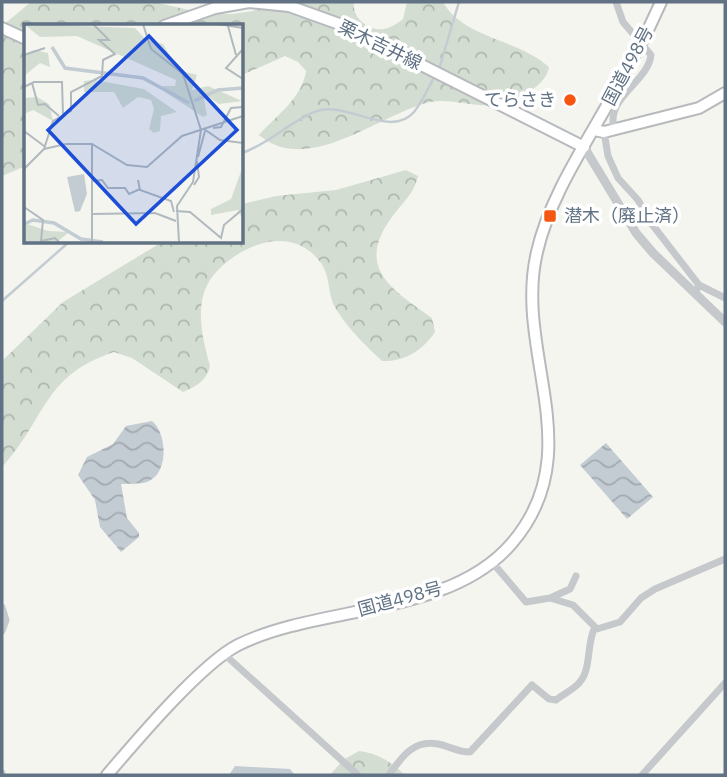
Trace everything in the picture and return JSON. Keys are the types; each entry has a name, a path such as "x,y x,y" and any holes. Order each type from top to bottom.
{"main road":[{"name":"栗木吉井線","path":"170,24 215,8 249,2 289,6 342,25 584,147"},
{"name":"国道498号","path":"604,130 628,67 661,2"},
{"path":"2,28 24,38"},
{"name":"国道498号","path":"107,775 224,654 274,631 444,588 492,562 513,542 532,515 544,484 550,456 547,400 532,309 532,279 546,222 584,147 604,130 699,108 725,93"}],"street":[{"path":"616,2 627,28 651,55 649,66 626,91 604,130 608,156 618,178 638,200 697,289 725,322"},
{"path":"584,147 636,233 697,289 725,298"},
{"path":"595,627 620,622 641,598 682,575 725,559"},
{"path":"492,562 526,602 550,598 570,589 576,576"},
{"path":"550,598 573,606 595,627"},
{"path":"2,607 6,620 2,631"},
{"path":"389,775 412,747 437,743 460,752 470,752 532,685 549,699 556,700 573,689 582,681 595,627"},
{"path":"224,654 358,775"},
{"path":"642,775 725,683"}],"green space":[{"path":"31,2 154,2 202,13 232,14 253,11 270,2 354,2 356,14 364,24 382,29 403,19 407,2 443,2 462,22 528,53 549,67 540,83 510,100 488,105 430,102 344,139 299,149 278,146 259,135 300,90 306,71 298,62 285,56 243,75 243,24 24,24 24,167 2,176 2,26"},
{"path":"406,170 418,176 411,193 381,235 377,250 378,264 383,276 404,298 432,318 435,332 419,349 406,357 382,361 357,337 333,304 324,268 310,251 283,241 256,245 229,260 210,280 205,291 201,315 210,366 200,382 183,392 132,358 114,352 90,362 72,373 59,386 2,467 2,361 63,302 160,243 243,243 243,204 276,196 336,190"},
{"path":"359,751 384,759 405,775 330,775 343,760"}],"water":[{"path":"152,421 161,434 163,461 160,470 149,481 121,484 127,518 139,533 139,537 121,552 100,527 95,500 78,475 87,457 113,444 126,426"},
{"path":"606,443 653,497 627,519 580,465"},
{"path":"235,766 290,769 295,775 229,775"}],"waterway":[{"path":"439,69 459,2"},
{"path":"243,153 317,111 329,109 381,121 404,119 417,108 436,74"},
{"path":"2,301 68,243"}],"place":[{"name":"てらさき","path":"570,100"},
{"name":"潜木（廃止済）","path":"550,216"}]}
